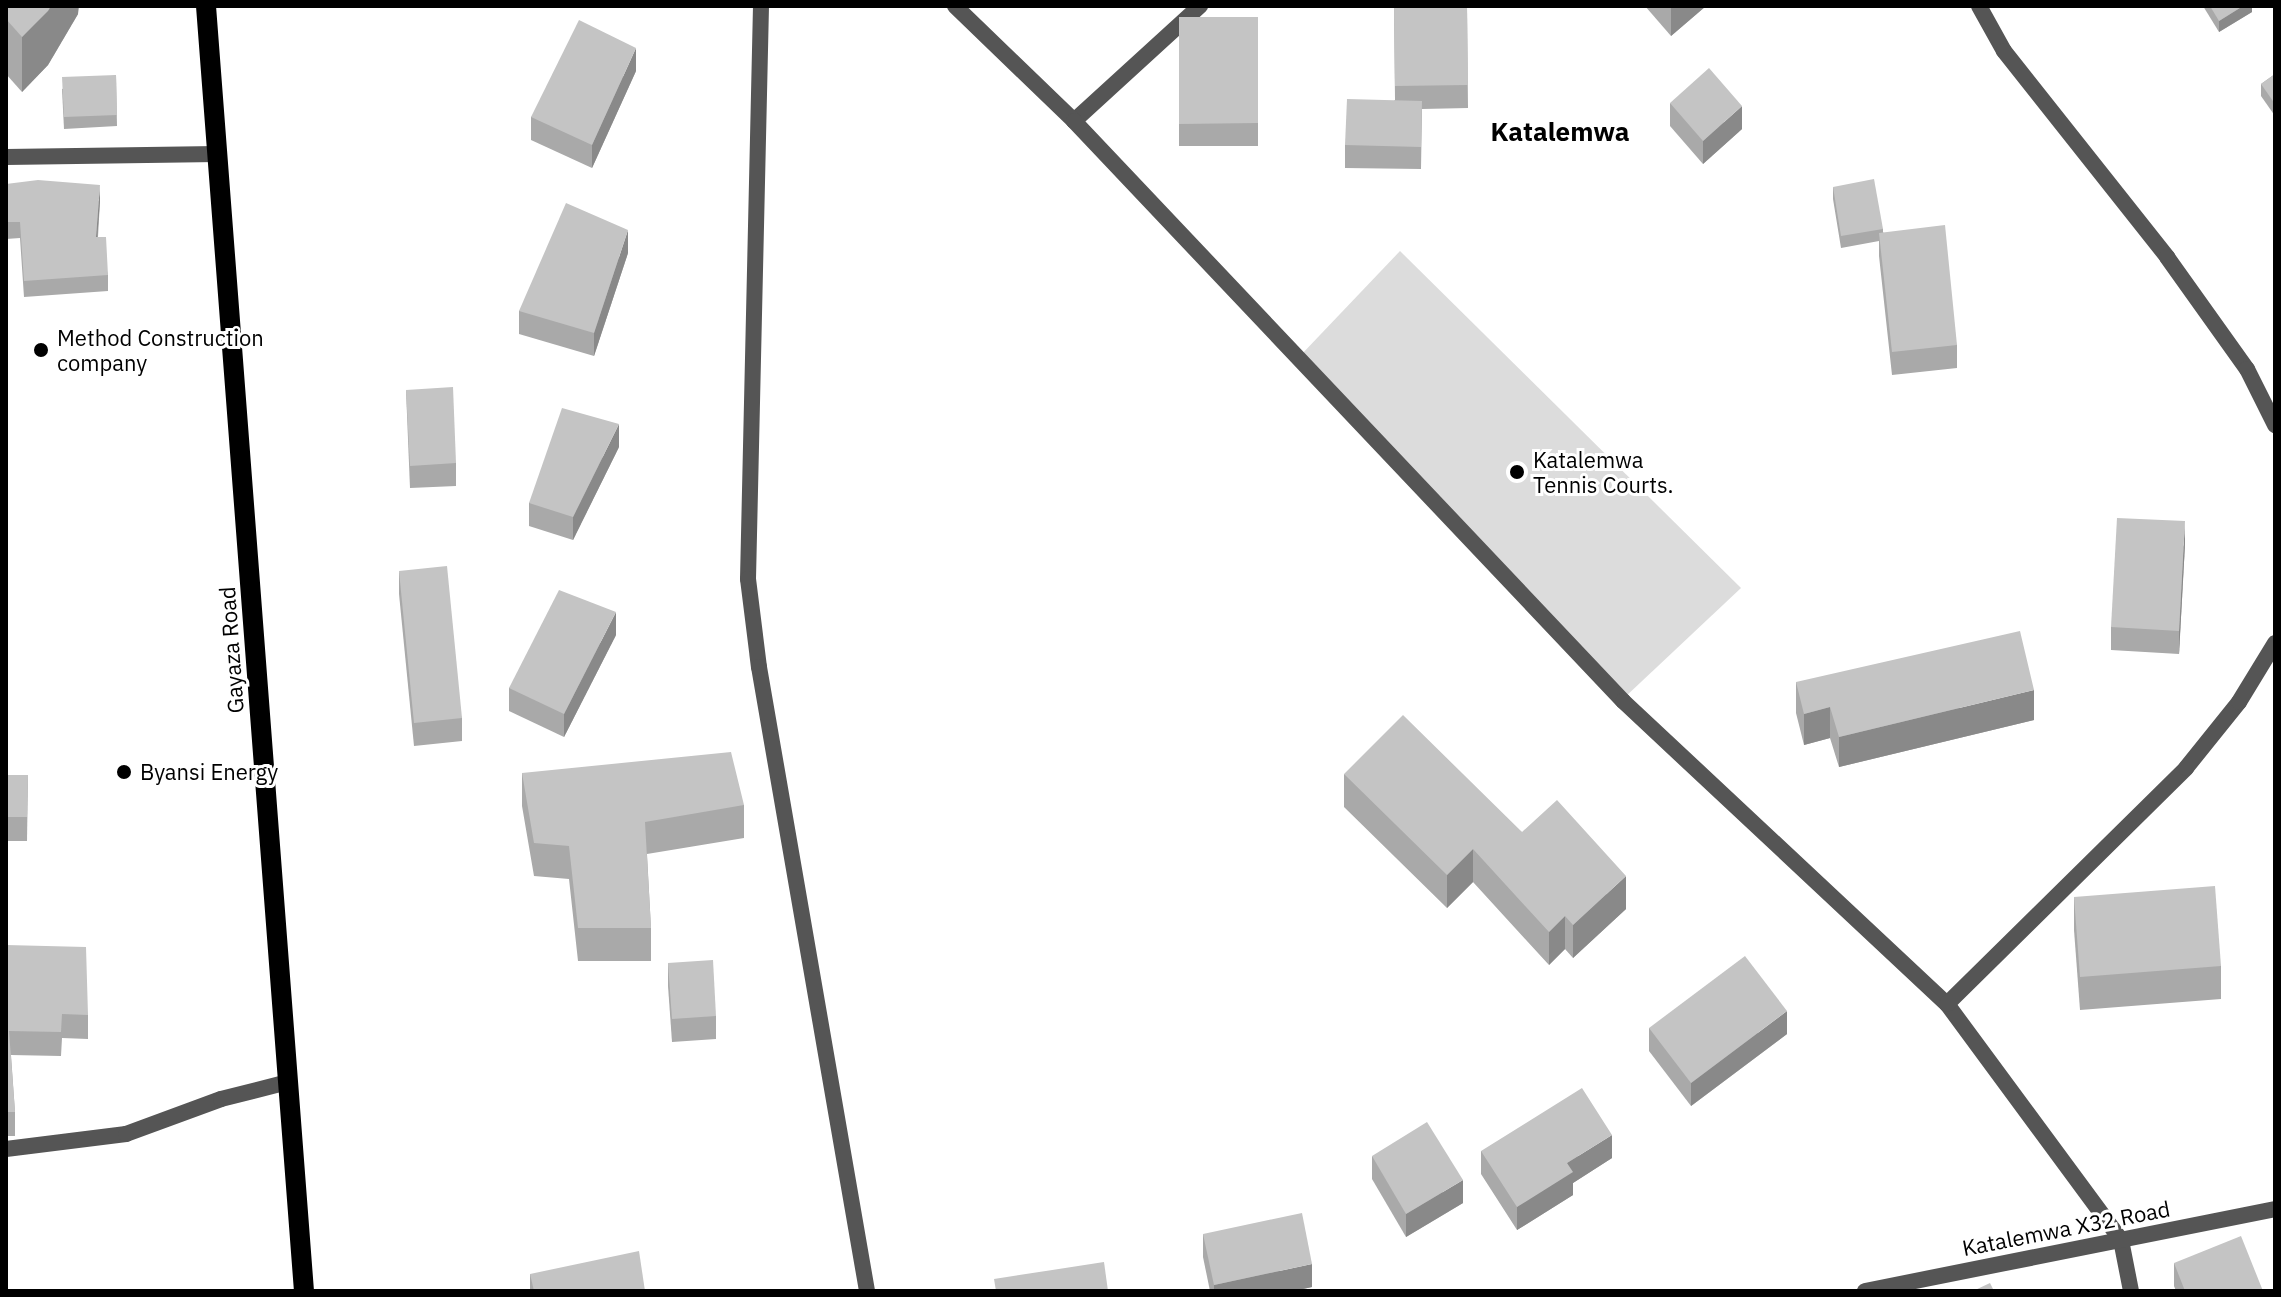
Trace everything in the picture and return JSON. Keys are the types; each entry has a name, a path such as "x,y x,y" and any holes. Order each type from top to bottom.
{"main road":[{"name":"Gayaza Road","path":"206,6 304,1291"}],"street":[{"path":"761,6 748,579 759,667 867,1291"},
{"path":"955,6 1074,121 1623,701 1947,1004 2121,1240 2131,1291"},
{"path":"1074,121 1200,6"},
{"path":"1979,6 2004,51 2247,369 2275,425"},
{"path":"6,157 217,154"},
{"path":"1947,1004 2186,768 2239,702 2275,643"},
{"path":"6,1149 126,1134 221,1099 288,1082"},
{"name":"Katalemwa X32 Road","path":"1865,1291 2275,1209"}],"shaded area":[{"name":"Katalemwa Tennis Courts.","path":"1400,251 1741,588 1624,698 1300,356"}],"building":[{"path":"6,6 51,6 22,37 6,19"},
{"path":"1394,6 1467,6 1468,85 1395,86"},
{"path":"2210,6 2243,6 2219,21"},
{"path":"1179,17 1258,17 1258,123 1179,124"},
{"path":"579,20 636,48 592,145 531,117"},
{"path":"1709,68 1742,106 1703,141 1670,103"},
{"path":"2275,74 2275,104 2261,84"},
{"path":"116,75 117,115 64,117 62,77"},
{"path":"1347,99 1422,101 1421,147 1345,145"},
{"path":"1874,179 1883,229 1841,236 1833,187"},
{"path":"38,180 100,185 96,237 106,237 108,275 24,281 20,222 6,222 6,184"},
{"path":"566,203 628,230 594,333 519,311"},
{"path":"1945,225 1957,345 1892,352 1879,233"},
{"path":"453,387 456,463 410,466 406,390"},
{"path":"562,408 619,424 573,517 529,503"},
{"path":"2117,518 2185,521 2179,631 2111,627"},
{"path":"447,566 462,718 414,723 399,571"},
{"path":"559,590 616,612 564,714 509,688"},
{"path":"2020,631 2034,690 1839,737 1830,707 1804,714 1796,682"},
{"path":"1403,715 1522,832 1557,800 1626,876 1573,925 1565,916 1549,932 1473,849 1447,875 1344,774"},
{"path":"731,752 744,805 645,822 651,928 578,928 569,846 534,843 522,773"},
{"path":"6,775 28,775 27,817 6,817"},
{"path":"2215,886 2221,966 2080,977 2074,897"},
{"path":"6,945 86,947 88,1015 62,1014 61,1032 9,1031 15,1112 6,1112"},
{"path":"1745,956 1787,1011 1691,1083 1649,1028"},
{"path":"713,960 716,1016 672,1019 668,963"},
{"path":"1582,1088 1612,1135 1567,1163 1573,1172 1517,1207 1481,1151"},
{"path":"1427,1122 1463,1180 1406,1214 1372,1156"},
{"path":"1302,1213 1312,1264 1214,1285 1203,1234"},
{"path":"2241,1236 2263,1291 2185,1291 2174,1263"},
{"path":"639,1251 645,1291 534,1291 530,1274"},
{"path":"1104,1262 1108,1291 996,1291 994,1279"},
{"path":"1990,1283 1994,1291 1973,1291"}],"place":[{"name":"Method Construction company","path":"41,350"},
{"name":"Katalemwa Tennis Courts.","path":"1517,472"},
{"name":"Byansi Energy","path":"124,772"}],"district":[{"name":"Katalemwa","path":"1560,132"}]}
